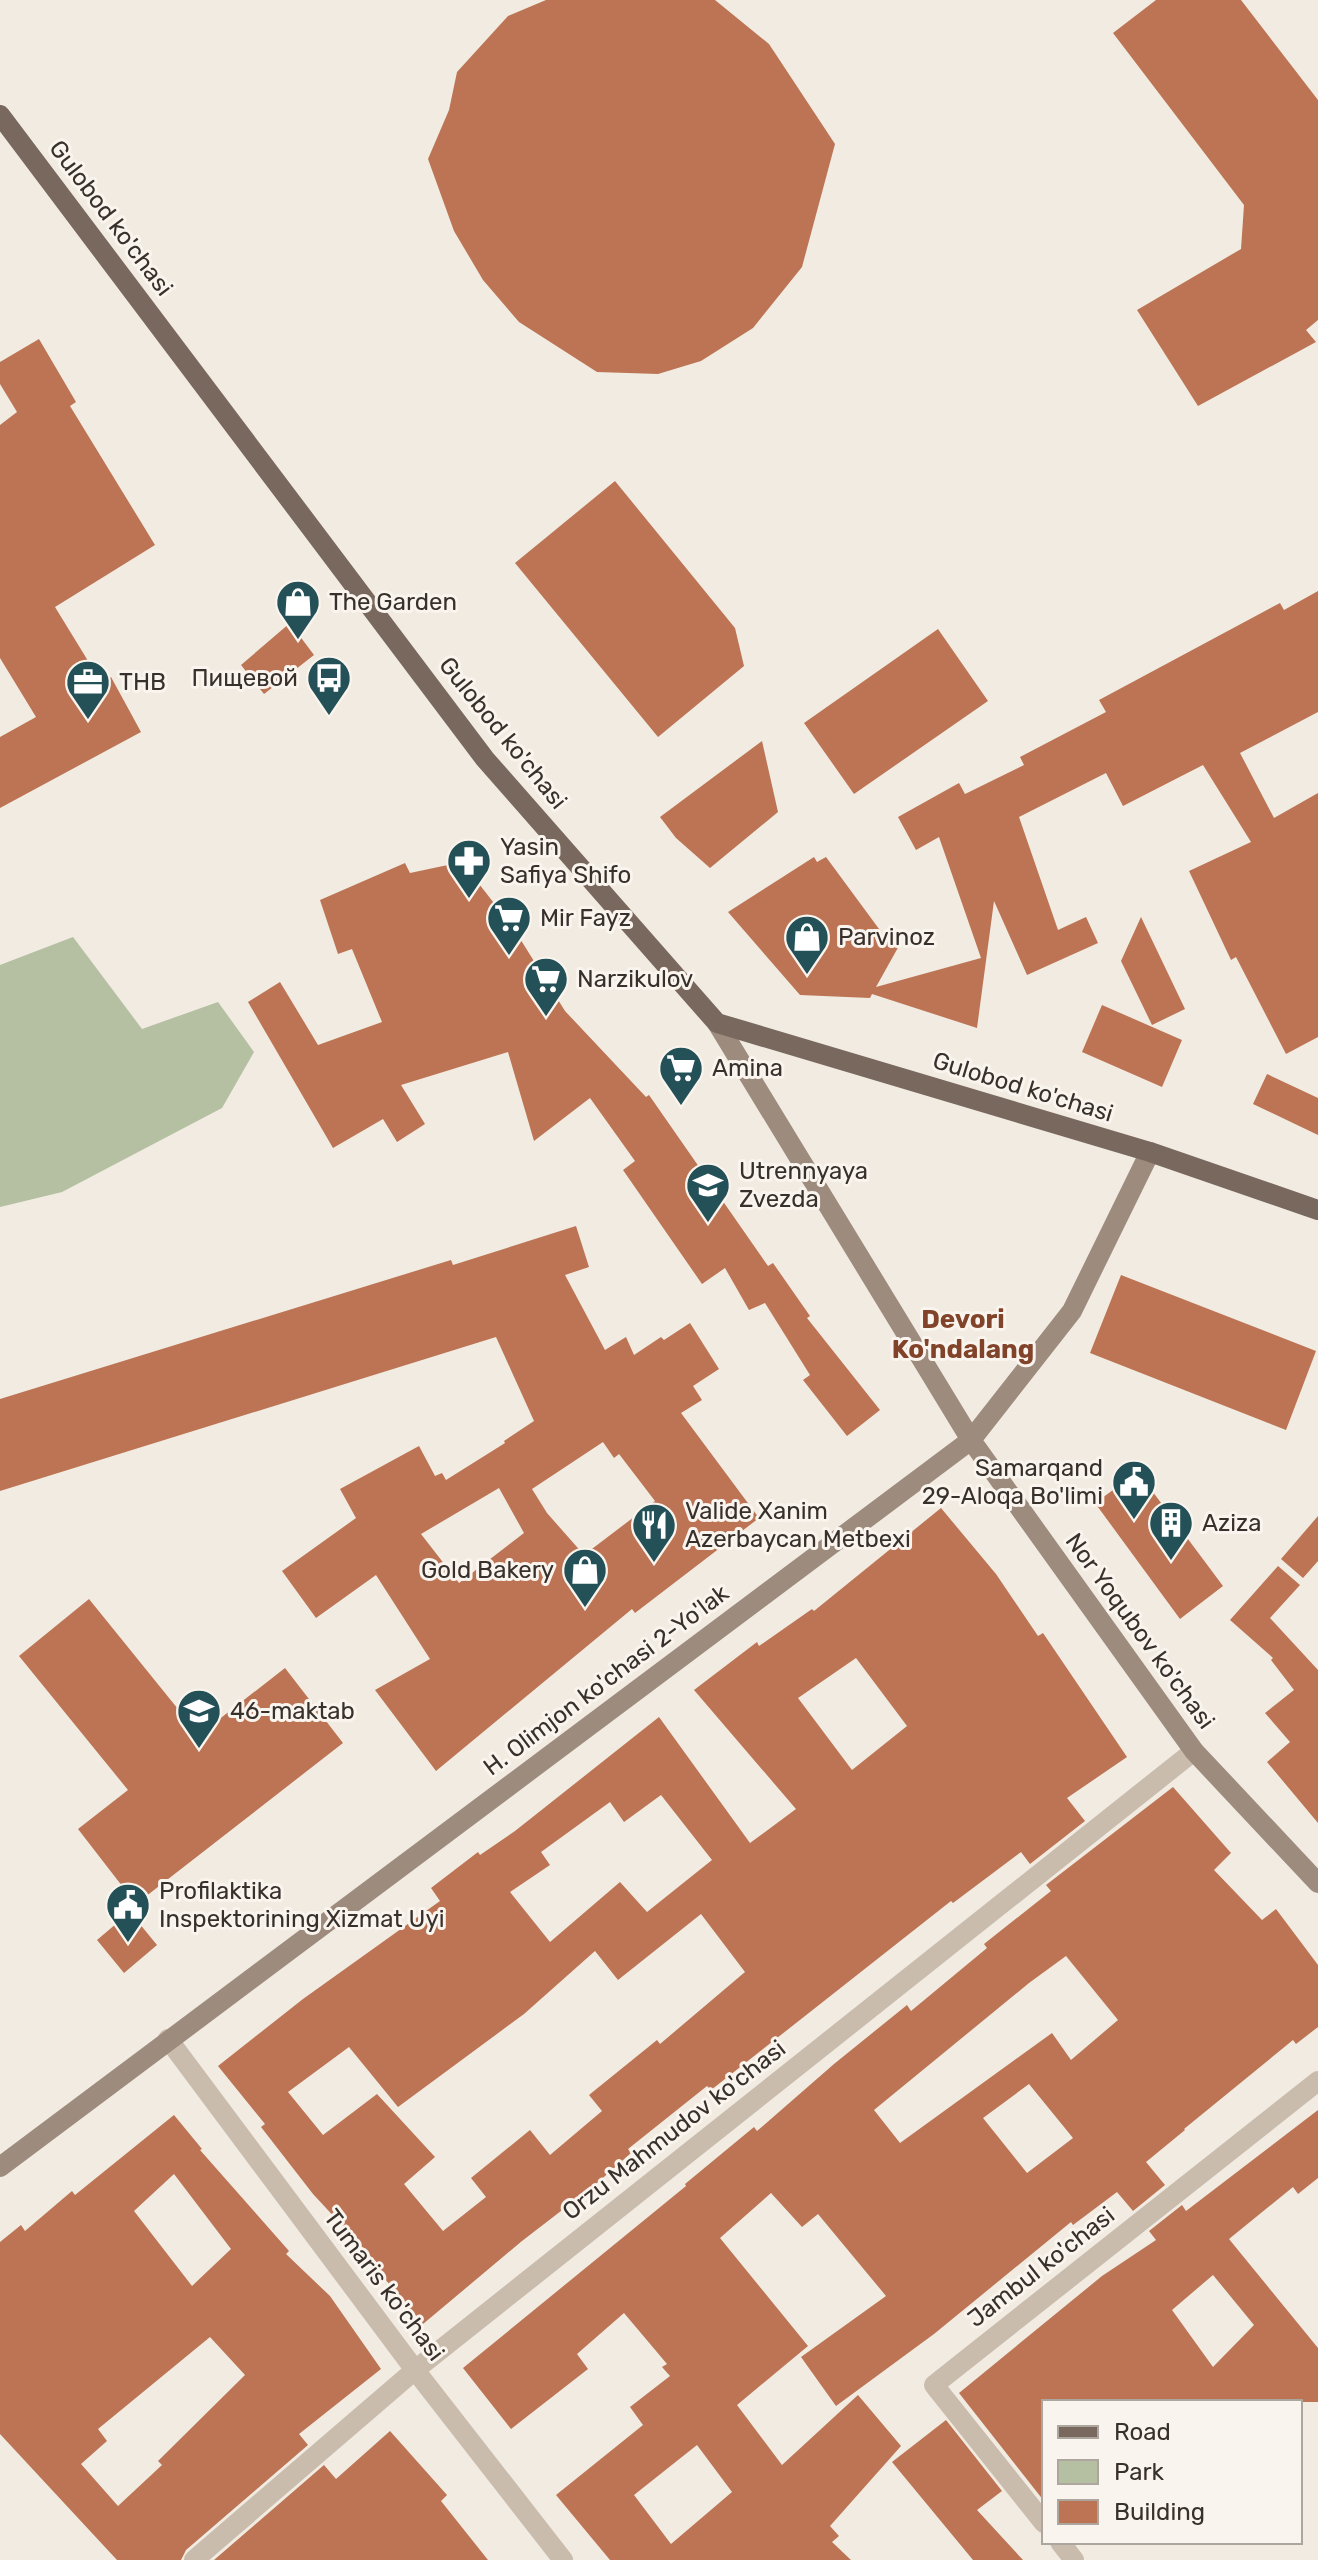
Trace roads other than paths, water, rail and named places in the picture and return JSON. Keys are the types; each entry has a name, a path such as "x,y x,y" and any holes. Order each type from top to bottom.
{"main road":[{"name":"Gulobod ko'chasi","path":"0,115 485,759 717,1023 1150,1152 1318,1210"},
{"name":"Nor Yoqubov ko'chasi","path":"717,1023 971,1440 1194,1751 1318,1883"},
{"name":"H. Olimjon ko'chasi 2-Yo'lak","path":"0,2167 971,1440 1072,1311 1150,1152"}],"street":[{"name":"Orzu Mahmudov ko'chasi","path":"194,2560 415,2370 1194,1751"},
{"name":"Tumaris ko'chasi","path":"168,2039 415,2370 563,2560"},
{"name":"Jambul ko'chasi","path":"1042,2520 934,2385 1318,2081"},
{"path":"1062,2544 1074,2560"}],"place":[{"name":"The Garden","path":"298,641"},
{"name":"Пищевой","path":"329,717"},
{"name":"THB","path":"88,721"},
{"name":"Yasin Safiya Shifo","path":"469,900"},
{"name":"Mir Fayz","path":"509,957"},
{"name":"Parvinoz","path":"807,976"},
{"name":"Narzikulov","path":"546,1018"},
{"name":"Amina","path":"681,1107"},
{"name":"Utrennyaya Zvezda","path":"708,1224"},
{"name":"Samarqand 29-Aloqa Bo'limi","path":"1134,1521"},
{"name":"Aziza","path":"1171,1562"},
{"name":"Valide Xanim Azerbaycan Metbexi","path":"654,1564"},
{"name":"Gold Bakery","path":"585,1609"},
{"name":"46-maktab","path":"199,1750"},
{"name":"Profilaktika Inspektorining Xizmat Uyi","path":"128,1944"}],"district":[{"name":"Devori Ko'ndalang","path":"963,1334"}]}
